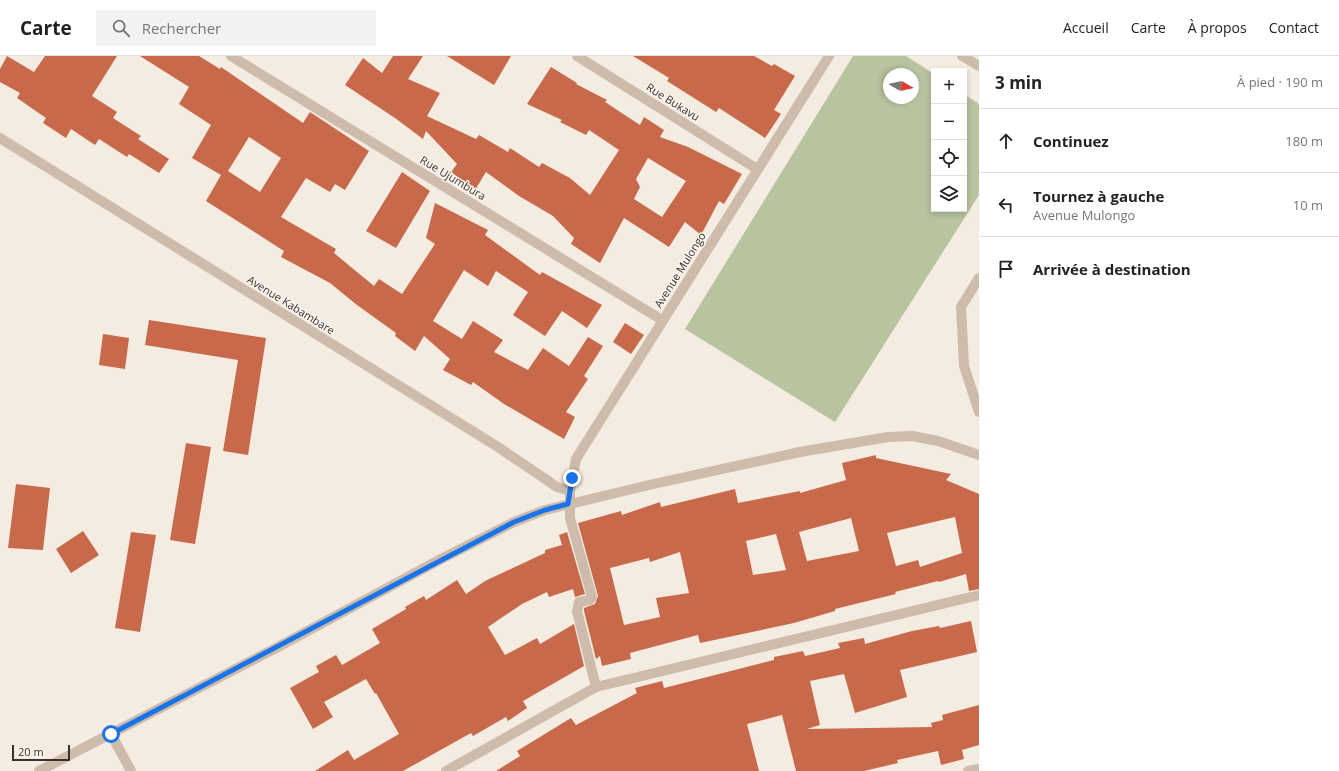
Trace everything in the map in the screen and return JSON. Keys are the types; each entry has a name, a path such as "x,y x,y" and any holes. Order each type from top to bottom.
{"street":[{"name":"Rue Ujumbura","path":"231,56 662,320"},
{"name":"Rue Bukavu","path":"577,56 757,169"},
{"name":"Avenue Mulongo","path":"568,504 576,459 829,56"},
{"path":"962,56 979,66"},
{"name":"Avenue Kabambare","path":"0,138 498,447 556,487 570,491"},
{"path":"979,278 961,307 964,366 979,412"},
{"path":"39,771 514,522 545,510 800,452 888,437 912,436 938,441 979,454"},
{"path":"568,504 592,594 592,598 590,600 578,602 576,606 596,687"},
{"path":"446,771 596,687 979,595"},
{"path":"111,734 131,771"},
{"path":"968,771 979,769"}],"green space":[{"path":"853,56 906,56 931,72 931,212 967,212 967,96 979,104 979,195 835,422 685,329"}],"building":[{"path":"7,56 34,72 45,56 117,56 92,96 117,112 113,118 141,136 138,139 169,159 159,173 129,154 127,157 99,139 95,145 71,129 66,138 43,123 46,118 17,98 20,93 0,82 0,69"},
{"path":"140,56 199,56 220,69 221,67 303,123 310,112 369,151 345,190 335,184 330,192 306,178 281,217 336,249 334,253 374,286 379,279 402,294 435,244 426,238 435,203 488,230 485,235 540,275 542,272 602,305 587,328 562,311 545,336 513,315 528,292 496,271 488,286 464,270 433,321 462,339 473,321 503,340 494,352 528,370 543,348 569,366 588,337 603,346 584,376 588,379 566,412 575,417 564,439 504,404 473,382 471,385 443,370 450,359 424,336 415,351 395,336 396,333 357,305 330,283 281,257 284,251 206,201 221,175 192,158 211,125 179,104 189,87","holes":["249,137 281,158 260,192 228,171"]},
{"path":"393,56 423,56 408,79 440,93 427,116 476,139 479,135 508,152 510,148 539,167 542,163 570,178 590,195 619,150 589,130 586,135 560,122 562,120 527,104 551,67 577,83 576,84 607,100 605,102 640,125 644,117 664,130 660,137 688,147 742,174 724,204 719,201 701,235 685,222 669,247 624,218 600,263 571,244 574,238 553,216 519,196 486,172 475,190 451,172 457,164 426,131 423,139 395,118 345,85 363,58 382,73","holes":["648,158 686,181 662,217 634,199 640,187 636,179"]},
{"path":"447,56 511,56 494,85"},
{"path":"633,56 754,56 772,66 774,64 795,76 774,110 781,114 765,138 719,108 716,112 667,81 669,78"},
{"path":"402,172 430,191 396,248 366,231"},
{"path":"149,320 266,338 248,455 223,451 238,360 145,345"},
{"path":"625,323 644,335 631,354 613,342"},
{"path":"103,334 129,338 125,369 99,365"},
{"path":"186,443 211,447 195,544 170,540"},
{"path":"876,455 876,458 951,474 946,480 979,494 979,589 969,591 966,574 895,592 896,594 835,609 835,611 794,623 700,643 698,635 630,653 631,659 602,666 600,656 596,659 584,608 595,604 598,596 578,523 621,511 622,515 660,502 661,507 735,489 738,503 800,491 800,493 846,480 842,463","holes":["955,517 962,553 920,567 918,560 896,566 887,533","851,518 859,551 807,561 799,532","776,534 786,570 753,575 746,541","680,552 689,593 656,598 660,617 624,625 610,568 649,558 650,562"]},
{"path":"16,484 50,488 43,550 8,548"},
{"path":"83,531 99,555 71,573 56,549"},
{"path":"131,532 156,535 140,632 115,628"},
{"path":"567,532 585,594 575,597 573,589 549,597 547,592 522,604 488,627 505,655 537,638 540,644 574,624 584,666 523,701 527,708 508,721 506,717 473,736 471,733 403,771 315,771 348,750 354,760 399,734 376,693 375,694 366,679 324,702 333,717 313,729 290,688 319,672 316,666 336,655 342,665 380,643 372,629 406,609 405,607 424,596 426,600 457,580 466,594 485,581 545,553 545,550 562,545 559,535"},
{"path":"971,621 977,652 900,670 907,697 855,713 844,674 810,681 820,725 807,729 932,727 931,723 943,720 942,715 979,705 979,745 962,750 964,759 941,765 938,751 897,760 898,763 864,771 796,771 782,715 747,724 759,771 496,771 520,756 517,751 571,718 576,725 637,693 635,688 662,681 664,688 774,660 774,657 803,651 805,656 840,648 838,643 864,638 865,644 912,631 939,626 940,628"}],"route":[{"path":"111,734 514,522 545,510 568,504 572,478"}]}
